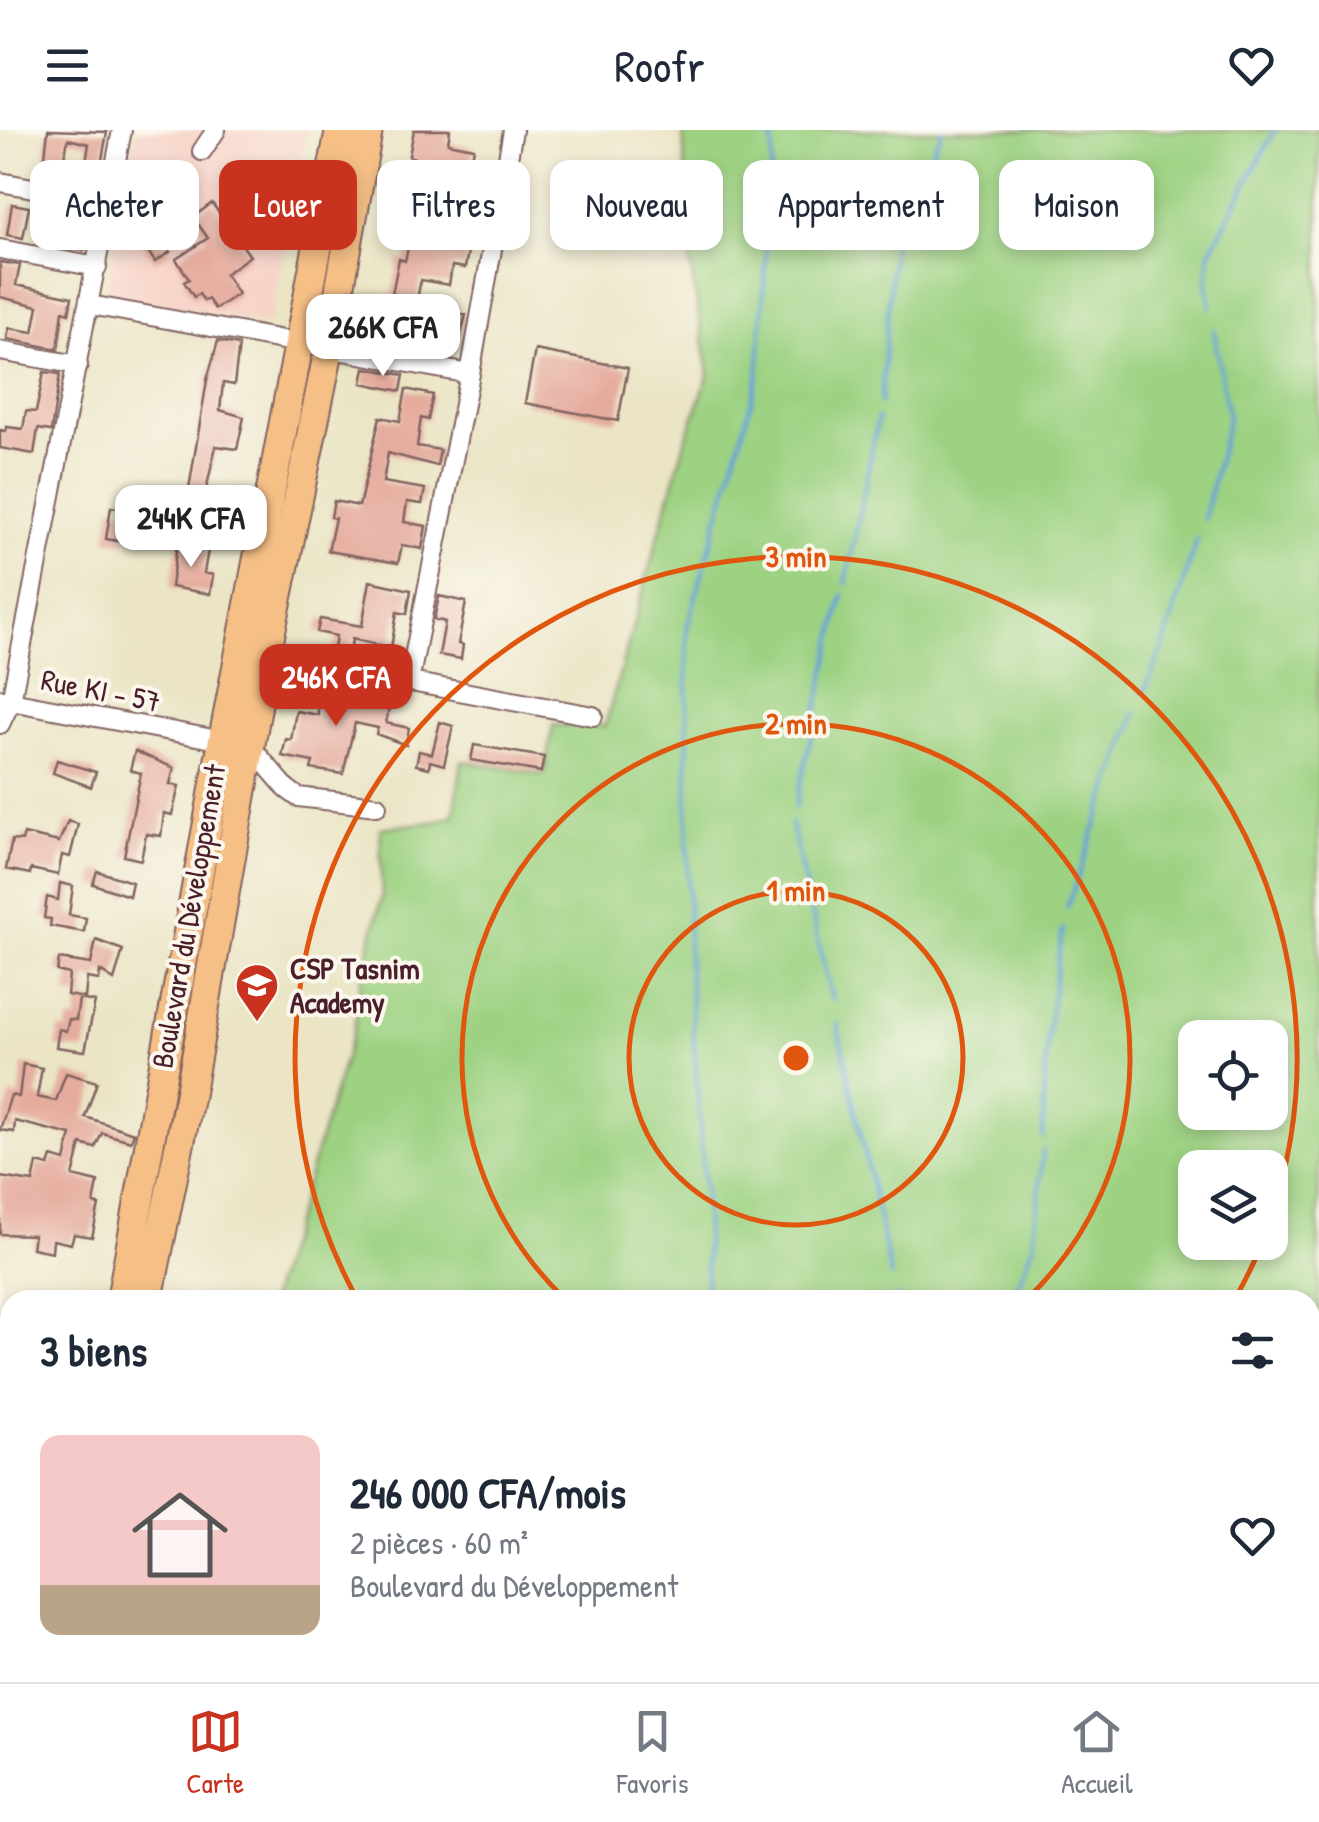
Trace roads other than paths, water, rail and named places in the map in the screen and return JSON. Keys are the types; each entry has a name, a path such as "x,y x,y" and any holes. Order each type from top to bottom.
{"highway":[{"name":"Boulevard du Développement","path":"150,1290 188,1098 236,743 299,344 340,130"},
{"name":"Boulevard du Développement","path":"124,1290 236,743 266,655 329,349 368,130"}],"street":[{"path":"117,160 122,130"},
{"path":"202,151 216,130"},
{"path":"409,682 513,130"},
{"path":"0,182 30,188"},
{"path":"0,248 97,267"},
{"path":"0,724 100,250"},
{"path":"90,305 470,374"},
{"path":"0,351 78,366"},
{"path":"266,655 593,716"},
{"name":"Rue KI - 57","path":"6,700 236,743"},
{"path":"236,743 298,796 377,806"}],"waterway":[{"path":"707,1290 705,1197 688,958 687,628 758,378 773,146 770,130"},
{"path":"929,160 942,130"},
{"path":"1211,307 1207,284 1209,254 1275,130"},
{"path":"881,402 893,250"},
{"path":"1204,519 1228,418 1214,330"},
{"path":"846,583 878,418"},
{"path":"1144,693 1162,650 1197,539"},
{"path":"795,808 843,595"},
{"path":"1067,908 1136,712"},
{"path":"791,823 832,1000"},
{"path":"1043,1137 1048,1033 1063,929"},
{"path":"837,1023 891,1276"},
{"path":"1015,1290 1034,1245 1043,1151"}],"place":[{"name":"CSP Tasnim Academy","path":"257,1023"}]}
